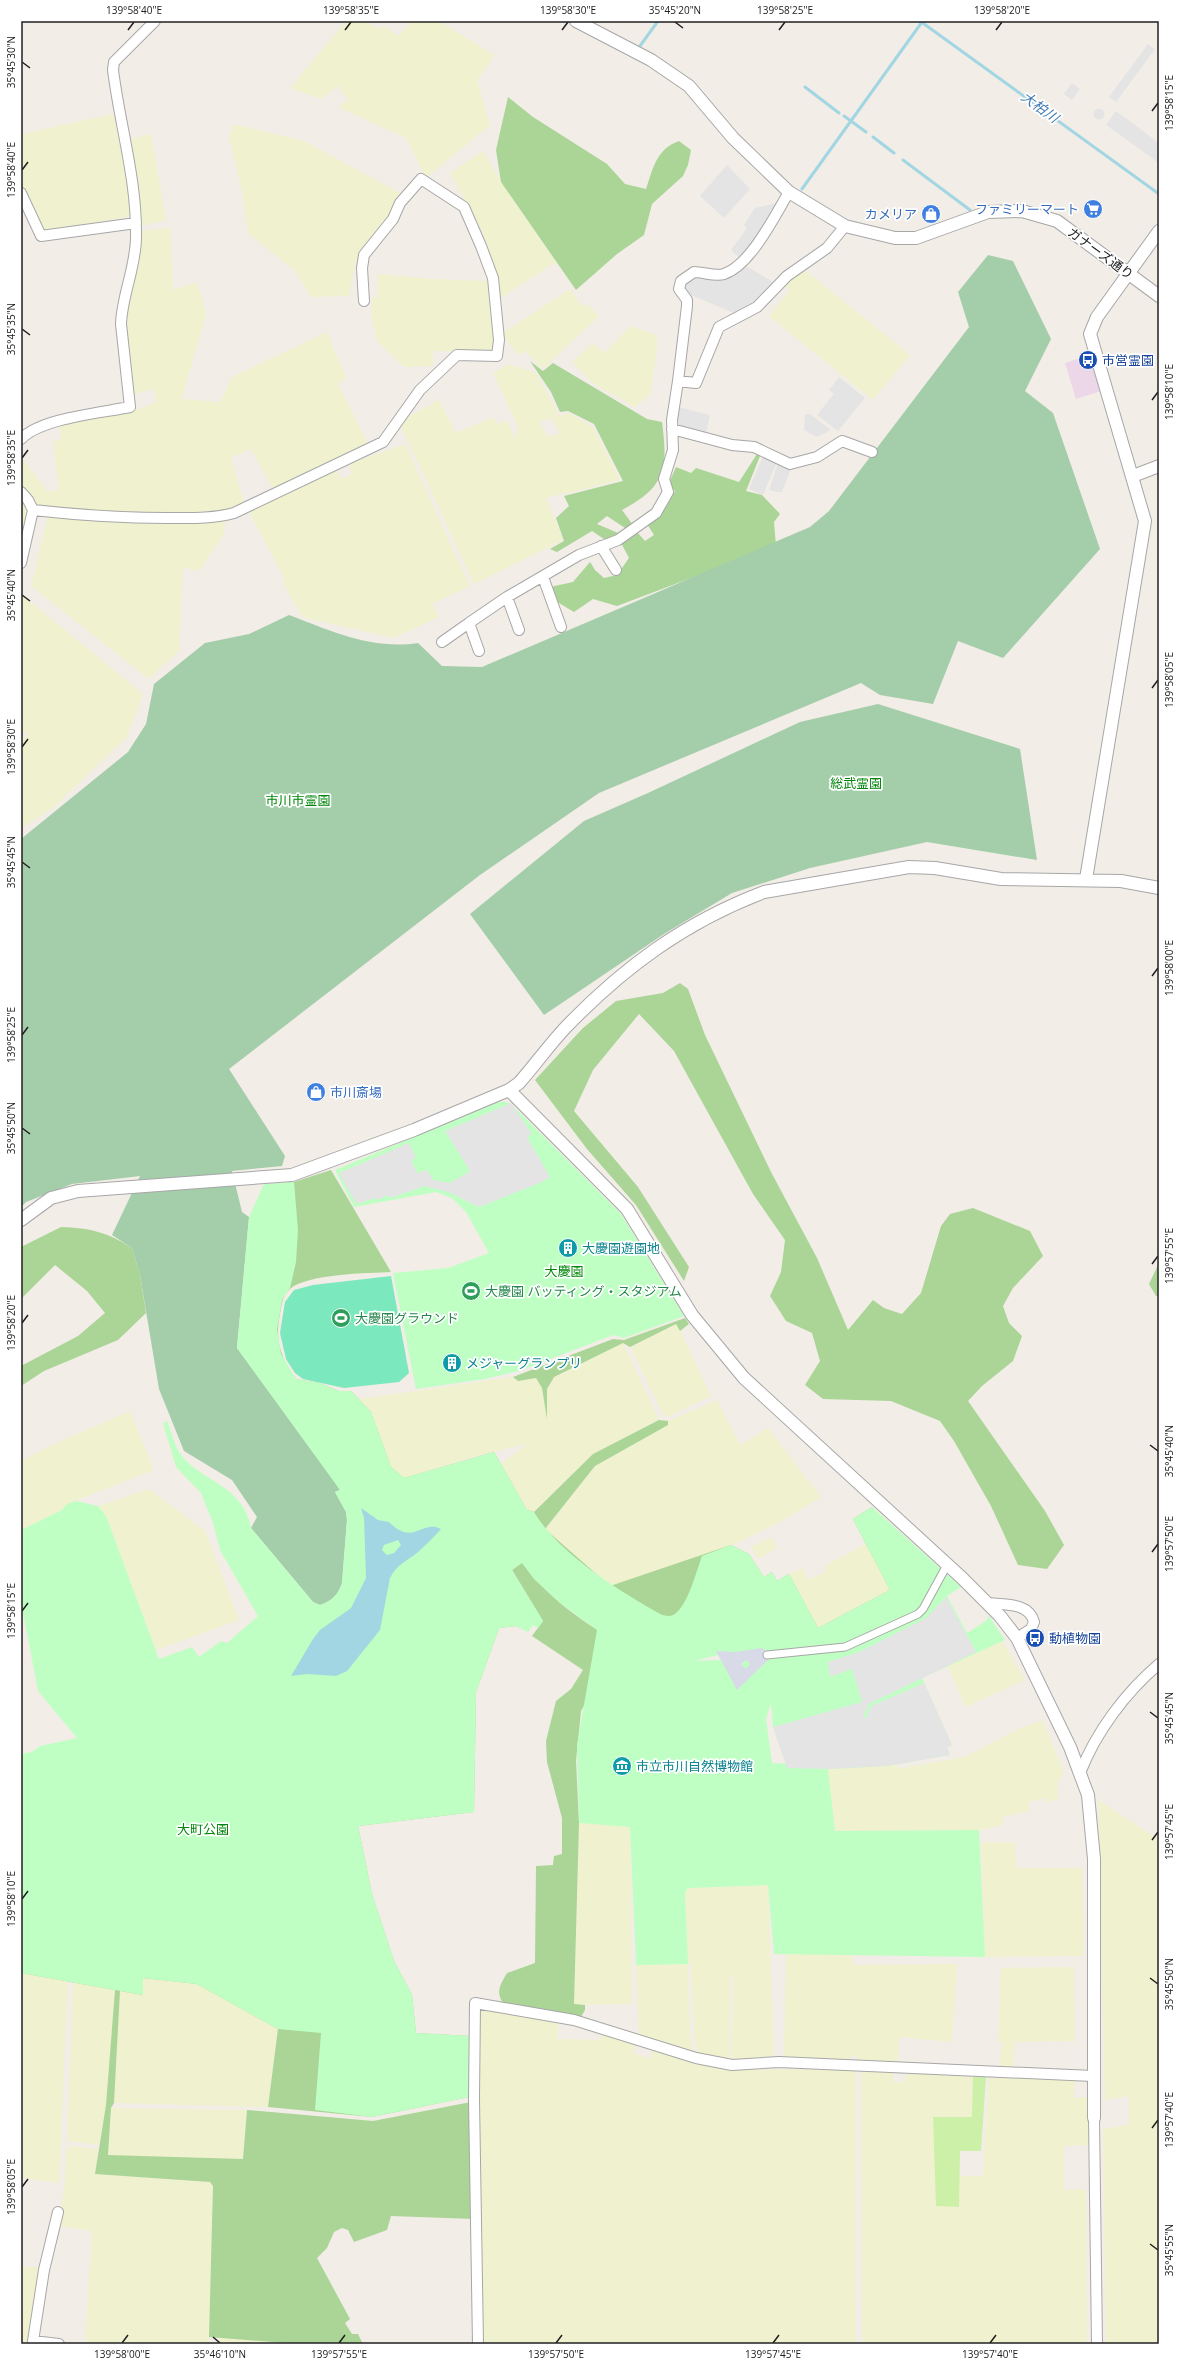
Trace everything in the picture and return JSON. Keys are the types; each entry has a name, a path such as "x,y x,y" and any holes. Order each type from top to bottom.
{"street":[{"path":"21,439 29,431 43,424 130,407 121,324 122,310 134,262 136,223 135,203 113,70 114,62 155,21"},
{"name":"ガナーズ通り","path":"576,21 651,60 689,86 733,138 789,192 845,226 895,238 916,238 988,212 1017,210 1057,221 1159,296"},
{"path":"33,510 134,518 220,517 234,513 383,442 396,420 420,390 457,355 497,356 499,340 493,278 481,246 464,207 421,179 400,203 393,219 364,255 362,268 364,301"},
{"path":"442,642 507,597 579,555 618,540 656,513 668,495 664,479 672,450 672,429 687,306 687,300 679,289 681,281 694,272 723,274 735,268 766,231 789,192"},
{"path":"21,194 42,236 136,223"},
{"path":"678,381 696,383 719,327 757,307 787,276 827,248 845,226"},
{"path":"1086,879 1144,528 1144,515 1090,334 1096,317 1159,231"},
{"path":"672,429 732,445 754,447 790,464 817,457 842,440 872,452"},
{"path":"1133,476 1159,466"},
{"path":"21,492 28,500 33,510 21,564"},
{"path":"601,546 616,570"},
{"path":"543,577 561,627"},
{"path":"507,597 519,630"},
{"path":"469,623 479,651"},
{"path":"21,1220 51,1198 78,1191 292,1175 414,1130 509,1090 524,1077 566,1027 637,962 677,935 744,900 764,892 909,867 935,868 1001,879 1086,879 1141,883 1159,888"},
{"path":"509,1090 627,1209 638,1224 692,1315 744,1378 988,1603 1017,1638 1032,1667 1080,1773 1088,1795 1093,1835 1093,2076 1097,2344"},
{"path":"767,1655 845,1647 918,1614 923,1609 946,1565"},
{"path":"988,1603 1020,1606 1030,1612 1034,1622 1033,1626 1017,1638"},
{"path":"1080,1773 1086,1757 1114,1712 1159,1664"},
{"path":"478,2344 474,2099 475,2003 574,2020 696,2058 732,2065 779,2062 1093,2076"},
{"path":"58,2212 44,2270 33,2341 59,2344"}],"shaded area":[{"path":"1148,44 1155,49 1116,102 1109,97"},
{"path":"1072,83 1080,89 1072,100 1064,94"},
{"path":"1099,108 1103,110 1105,114 1103,118 1099,120 1095,118 1093,114 1095,110"},
{"path":"1116,111 1159,143 1159,163 1106,125"},
{"path":"727,165 750,189 724,218 700,196"},
{"path":"777,203 761,230 740,258 731,250 747,228 744,225 755,208"},
{"path":"746,266 775,283 756,305 736,314 684,292 684,284 690,277 738,271"},
{"path":"1090,355 1101,391 1076,399 1065,363"},
{"path":"839,377 865,398 838,431 817,415 834,394 829,390"},
{"path":"678,407 710,415 706,433 678,426 679,421 675,420"},
{"path":"805,414 810,414 831,430 817,437 804,430"},
{"path":"763,456 777,462 763,495 749,489"},
{"path":"778,463 791,469 782,492 769,490"},
{"path":"511,1103 532,1134 527,1137 550,1177 542,1182 479,1207 448,1192 424,1186 391,1198 389,1195 377,1200 376,1198 356,1204 339,1173 409,1143 416,1158 411,1160 417,1173 427,1170 433,1180 450,1183 470,1171 445,1131"},
{"path":"946,1597 976,1652 869,1704 863,1717 866,1718 871,1706 924,1683 952,1745 947,1747 950,1755 887,1766 828,1769 787,1768 773,1727 862,1702 852,1669 830,1677 828,1662 859,1652 926,1618"},
{"path":"762,1648 767,1651 768,1660 737,1690 716,1651 735,1652","holes":["746,1660 750,1664 746,1669 741,1664"]}],"green space":[{"path":"346,21 366,21 377,29 384,26 398,36 412,21 439,21 494,55 477,81 490,125 426,178 406,138 338,107 348,100 338,86 321,99 290,88"},
{"path":"508,97 533,117 607,164 625,184 646,189 656,160 665,149 679,141 691,150 688,165 683,176 652,204 644,235 617,254 576,290 501,182 496,150"},
{"path":"113,114 123,158 131,216 45,232 21,183 21,134"},
{"path":"233,124 304,141 402,194 391,209 388,219 356,260 349,296 311,297 294,270 248,233 243,195 229,137"},
{"path":"151,134 166,220 142,226 131,139"},
{"path":"483,151 501,182 556,262 499,299 481,239 485,236 450,173"},
{"path":"170,228 173,290 197,282 206,313 182,399 220,402 232,377 327,332 346,378 338,384 369,446 274,491 251,449 231,458 244,503 221,513 162,514 39,509 35,505 32,496 21,486 21,457 47,491 59,490 53,441 61,440 60,426 139,409 156,402 154,389 135,394 125,317 140,231"},
{"name":"市川市霊園","path":"988,255 1013,261 1051,339 1025,391 1053,413 1100,549 1003,658 958,641 933,704 880,695 861,683 599,793 480,875 229,1069 285,1156 282,1166 232,1171 242,1212 249,1217 237,1348 335,1482 340,1490 335,1492 346,1512 347,1520 342,1583 339,1591 328,1602 320,1605 313,1602 251,1528 257,1517 232,1480 184,1451 159,1389 140,1275 132,1248 112,1235 140,1176 72,1184 26,1202 21,1207 21,839 128,752 146,724 154,684 205,643 249,634 289,615 352,638 384,644 418,643 442,666 482,667 810,527 829,511 969,327 958,292"},
{"path":"805,270 910,355 873,400 769,316 790,290 784,285"},
{"path":"378,274 433,279 488,281 494,349 490,354 463,351 433,351 433,366 404,367 377,341 371,316 372,298 378,297"},
{"path":"570,289 583,307 587,304 599,316 543,369 525,351 519,355 501,334"},
{"path":"631,326 657,335 657,350 650,394 635,407 592,383 572,362 593,343 604,353"},
{"path":"530,361 543,371 553,363 647,419 662,422 664,438 664,464 661,475 656,484 648,493 637,502 622,510 633,525 628,530 607,516 597,524 618,533 607,541 592,531 557,552 550,549 564,541 556,518 569,506 564,496 623,481 594,424 568,411 560,412 551,392"},
{"path":"508,364 536,373 559,416 568,413 593,427 620,480 546,498 563,540 474,584 399,422 439,400 456,433 493,417 497,424 506,420 516,440 518,427 493,373","holes":["551,418 560,433 548,437 539,422"]},
{"path":"405,444 470,586 432,604 439,617 393,638 302,617 282,581 285,580 250,513 252,507 336,469 341,479 352,474 349,464"},
{"path":"757,454 760,456 746,491 762,495 780,514 774,522 776,546 617,606 593,599 574,612 554,600 550,587 573,582 590,562 595,570 604,578 617,575 629,558 620,541 636,531 645,541 654,535 647,524 657,519 675,491 668,485 676,467 691,473 696,468 739,482"},
{"path":"21,498 29,513 21,548"},
{"path":"48,516 225,520 224,534 199,571 183,567 179,651 149,679 31,586"},
{"path":"21,594 143,694 127,737 54,807 21,829 21,742 28,735 21,729"},
{"name":"総武霊園","path":"878,704 1020,749 1037,860 927,842 810,868 732,893 664,934 544,1015 470,914 584,821 648,793 800,722"},
{"path":"680,983 688,989 705,1035 771,1172 817,1258 848,1330 873,1300 884,1308 902,1314 921,1293 941,1226 950,1214 973,1208 1030,1231 1043,1256 1013,1288 1003,1306 1009,1323 1022,1336 1013,1361 982,1386 968,1401 1045,1511 1064,1545 1047,1569 1018,1565 991,1506 954,1441 940,1421 891,1401 823,1399 805,1385 820,1361 812,1333 786,1321 770,1296 781,1272 785,1240 753,1194 674,1051 639,1014 593,1070 574,1111 638,1187 689,1267 684,1281 636,1205 587,1149 535,1080 583,1028 616,1001 663,993"},
{"name":"大慶園","path":"498,1102 507,1102 514,1107 621,1214 684,1316 624,1338 613,1335 522,1370 485,1379 416,1389 393,1273 448,1268 489,1253 466,1212 452,1198 436,1192 354,1207 335,1170"},
{"path":"331,1170 391,1272 323,1277 298,1284 290,1289 283,1299 281,1308 278,1328 279,1344 287,1365 296,1379 319,1383 339,1391 351,1391 371,1412 391,1467 404,1478 494,1452 527,1510 534,1512 593,1454 659,1420 668,1421 668,1425 595,1466 545,1529 610,1586 731,1545 749,1554 764,1577 772,1572 777,1581 789,1574 818,1628 890,1590 853,1519 872,1507 921,1606 735,1652 519,1553 456,1519 271,1378 278,1184 294,1182"},
{"name":"大町公園","path":"294,1182 298,1230 296,1262 290,1288 282,1300 277,1330 281,1354 296,1379 319,1383 339,1391 351,1391 371,1412 391,1467 404,1478 494,1452 527,1510 534,1512 545,1528 559,1543 574,1557 609,1583 662,1615 673,1615 680,1609 692,1586 702,1556 731,1545 749,1554 764,1577 772,1572 777,1581 789,1574 818,1628 890,1590 853,1519 872,1507 961,1587 947,1596 967,1633 986,1621 989,1616 1005,1640 922,1678 952,1745 947,1747 950,1755 887,1766 828,1769 835,1831 979,1830 985,1957 774,1954 768,1885 688,1888 685,1893 688,1964 636,1965 630,1827 579,1823 577,1745 597,1630 560,1603 534,1579 522,1563 512,1570 543,1621 538,1628 533,1625 528,1632 516,1626 499,1628 476,1692 474,1812 358,1826 372,1894 394,1961 412,1995 416,2033 471,2036 469,2097 372,2117 315,2110 321,2033 278,2029 197,1984 143,1978 143,1995 21,1973 21,1754 32,1752 40,1746 77,1738 38,1691 21,1602 21,1530 62,1510 67,1504 76,1501 98,1506 106,1516 159,1659 192,1647 199,1657 221,1641 227,1643 258,1616 220,1550 213,1523 201,1493 176,1467 163,1423 167,1421 175,1444 182,1456 201,1473 222,1486 240,1502 247,1514 251,1528 313,1602 320,1605 328,1602 339,1591 342,1583 347,1520 346,1512 335,1492 340,1490 237,1348 249,1217 264,1184","holes":["718,1655 721,1660 694,1661","771,1703 773,1727 786,1764 772,1763 766,1719"]},
{"path":"61,1227 81,1228 98,1232 114,1238 132,1248 140,1275 146,1313 118,1340 44,1371 21,1386 21,1366 78,1336 105,1313 87,1291 55,1265 21,1299 21,1247"},
{"path":"1159,1263 1159,1296 1156,1296 1149,1284"},
{"name":"大慶園グラウンド","path":"391,1276 409,1373 399,1382 344,1388 303,1379 295,1373 286,1359 280,1333 285,1302 294,1290 313,1285"},
{"path":"685,1318 689,1324 680,1331 676,1324 630,1347 623,1343 554,1377 547,1389 547,1419 542,1388 536,1378 518,1381 513,1377 613,1339 624,1340"},
{"path":"677,1324 711,1396 665,1418 630,1347"},
{"path":"623,1343 659,1420 593,1454 534,1512 528,1510 501,1464 529,1443 472,1457 404,1478 391,1467 371,1412 359,1399 513,1377 518,1381 536,1377 542,1388 547,1416 547,1389 554,1377"},
{"path":"717,1400 740,1445 768,1428 821,1497 782,1521 724,1549 610,1586 545,1530 595,1466 667,1425 668,1421"},
{"path":"130,1411 154,1470 67,1504 62,1510 21,1530 21,1461 52,1445"},
{"path":"149,1489 205,1531 239,1620 156,1650 106,1516 98,1506"},
{"path":"771,1537 777,1548 758,1559 751,1547"},
{"path":"866,1544 890,1590 818,1628 789,1574 802,1568 809,1580 826,1571 824,1566"},
{"path":"522,1562 543,1587 566,1608 579,1618 620,1643 581,1711 576,1761 579,1823 574,2004 585,2005 585,2010 581,2017 503,2003 499,1995 500,1988 507,1973 535,1963 536,1866 553,1865 554,1856 562,1854 562,1818 547,1762 546,1741 556,1701 571,1689 583,1670 532,1636 543,1621 512,1570"},
{"path":"407,1568 528,1632 516,1626 499,1628 476,1692 474,1812 358,1826 372,1894 394,1961 412,1995 416,2033 471,2036 469,2097 372,2117 268,2107 278,2029 197,1984 143,1978 143,1995 120,1991 114,2103 111,2108 108,2155 243,2159 247,2110 373,2121 471,2102 474,2219 391,2216 387,2230 354,2242 348,2230 342,2228 334,2232 327,2248 317,2258 350,2319 345,2323 352,2334 358,2334 363,2344 299,2344 209,2337 213,2186 210,2182 95,2174 106,2105 115,1990 21,1973 21,1864"},
{"path":"1002,1641 1025,1680 965,1707 948,1665"},
{"path":"1042,1720 1064,1772 1057,1784 1059,1798 1046,1803 1045,1798 1028,1802 1029,1811 1003,1817 1003,1825 979,1830 834,1831 828,1769 897,1765 897,1769 964,1757 1021,1728"},
{"path":"1098,1800 1152,1835 1159,1836 1159,2344 1106,2344 1103,2129 1129,2125 1129,2096 1105,2100"},
{"path":"626,1822 630,1827 632,2004 574,2005 579,1823"},
{"path":"981,1842 1015,1843 1016,1868 1082,1868 1084,1956 985,1957"},
{"path":"768,1885 774,2055 771,2059 731,2061 734,1975 731,1975 729,2060 699,2054 694,2036 691,1964 688,1964 685,1893 688,1888"},
{"path":"786,1951 853,1956 853,1965 957,1964 952,2042 899,2037 898,2062 857,2060 856,2056 850,2056 850,2060 784,2058"},
{"path":"688,1964 690,2034 694,2054 639,2036 636,1965"},
{"path":"1074,1967 1075,2041 1015,2042 1013,2068 1000,2067 1002,2042 998,2042 1001,1968"},
{"path":"21,1973 68,1981 59,2183 21,2178"},
{"path":"143,1978 197,1984 278,2029 268,2107 114,2103 120,1991"},
{"path":"73,1982 115,1990 106,2105 99,2145 67,2141"},
{"path":"476,2008 559,2021 557,2039 601,2040 601,2032 636,2042 634,2053 650,2059 653,2049 731,2069 856,2070 856,2344 481,2344"},
{"path":"861,2069 893,2070 893,2081 897,2082 905,2082 907,2072 973,2077 972,2117 933,2117 937,2206 959,2206 959,2176 983,2176 989,2077 1075,2080 1074,2098 1089,2097 1090,2145 1064,2146 1064,2190 1086,2189 1087,2344 862,2344"},
{"path":"973,2077 986,2077 981,2151 960,2151 959,2207 936,2206 933,2117 972,2117"},
{"path":"111,2108 247,2110 243,2159 108,2156"},
{"path":"70,2146 98,2149 95,2174 210,2182 213,2186 209,2344 85,2344 92,2231 58,2226 65,2182 66,2149"},
{"path":"21,2267 41,2267 37,2344 21,2344"},
{"path":"218,2337 299,2344 218,2344"}],"water":[{"path":"361,1508 378,1520 389,1522 405,1532 411,1533 428,1527 441,1529 421,1549 399,1566 393,1573 390,1578 380,1630 347,1671 336,1676 307,1674 291,1676 320,1630 351,1608 366,1578 364,1518","holes":["398,1540 401,1545 394,1553 387,1555 382,1550 384,1545"]}],"waterway":[{"path":"640,46 658,21"},
{"name":"大柏川","path":"920,21 1159,194"},
{"path":"802,189 922,22"},
{"path":"805,87 839,113"},
{"path":"844,116 866,132"},
{"path":"873,137 894,153"},
{"path":"903,160 970,210"}],"place":[{"name":"ファミリーマート","path":"1093,209"},
{"name":"カメリア","path":"931,214"},
{"name":"市営霊園","path":"1088,360"},
{"name":"市川斎場","path":"316,1092"},
{"name":"大慶園遊園地","path":"568,1248"},
{"name":"大慶園 バッティング・スタジアム","path":"471,1291"},
{"name":"大慶園グラウンド","path":"341,1318"},
{"name":"メジャーグランプリ","path":"452,1363"},
{"name":"動植物園","path":"1035,1638"},
{"name":"市立市川自然博物館","path":"622,1766"}]}
